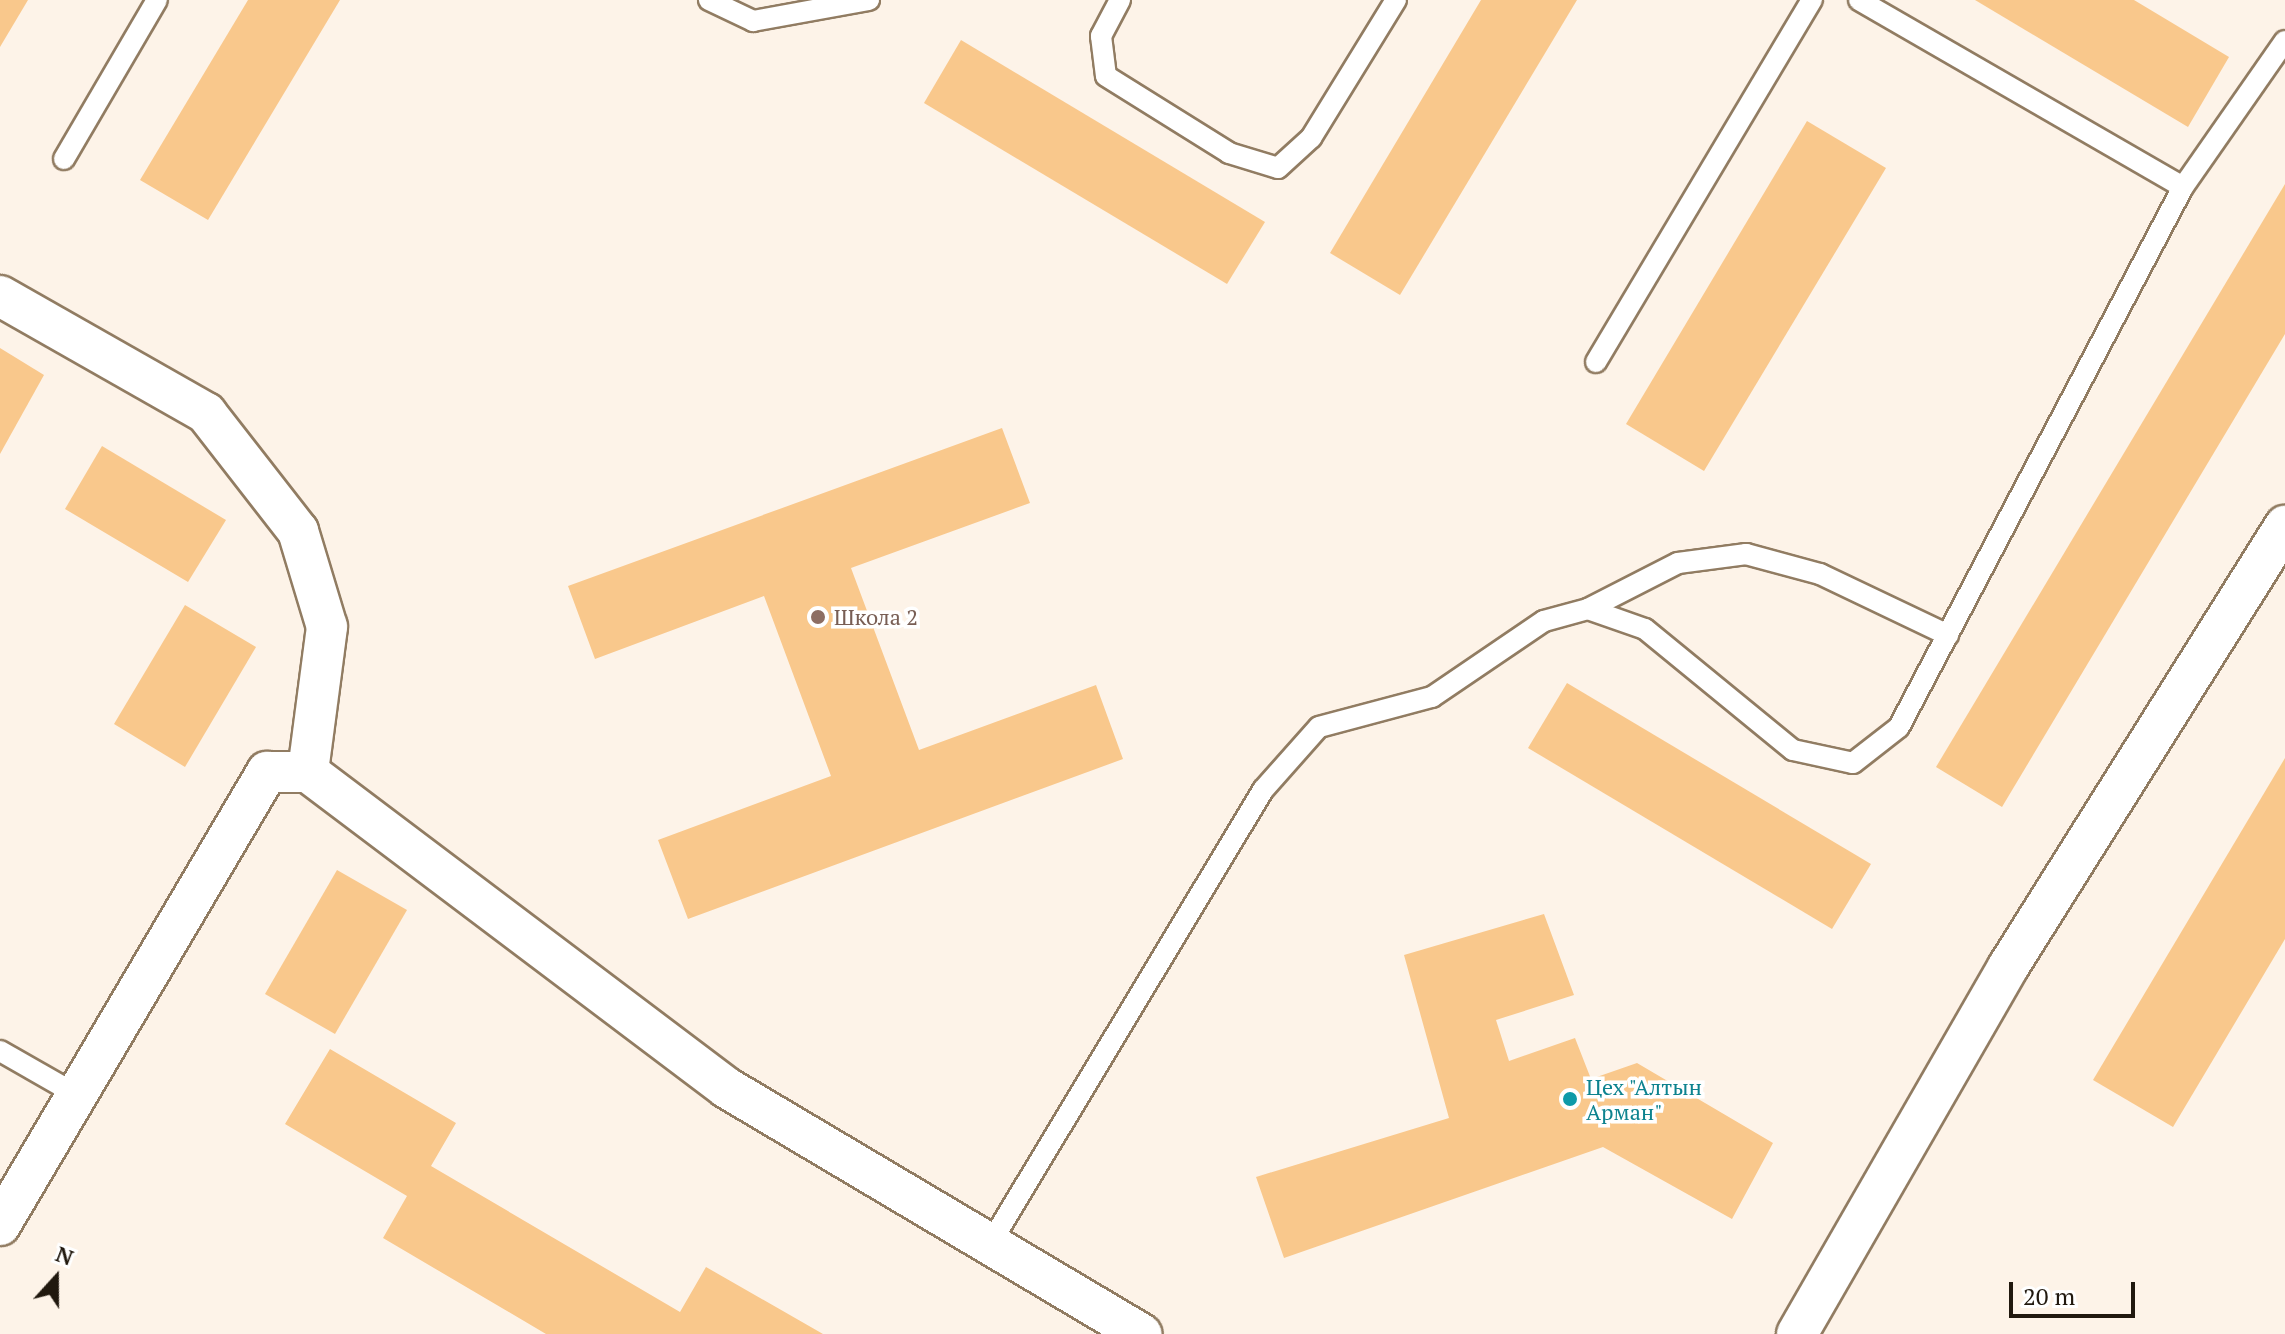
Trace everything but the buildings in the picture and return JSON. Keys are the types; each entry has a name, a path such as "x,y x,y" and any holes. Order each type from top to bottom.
{"street":[{"path":"0,296 206,413 298,531 327,627 308,772"},
{"path":"1797,1334 2008,967 2285,526"},
{"path":"0,1225 267,772 308,772 727,1088 1141,1334"}],"lane":[{"path":"64,159 157,0"},
{"path":"709,0 753,21 869,0"},
{"path":"1120,0 1101,36 1106,76 1229,153 1278,168 1311,138 1396,0"},
{"path":"1596,362 1812,0"},
{"path":"1859,0 2183,187"},
{"path":"1588,609 1645,629 1793,750 1853,763 1899,727 2183,187 2285,41"},
{"path":"990,1244 1263,790 1319,727 1432,697 1544,621 1588,609 1678,563 1746,554 1820,574 1948,635"},
{"path":"0,1051 77,1095"}],"place":[{"name":"Школа 2","path":"818,617"},
{"name":"Цех \"Алтын Арман\"","path":"1570,1099"}]}
